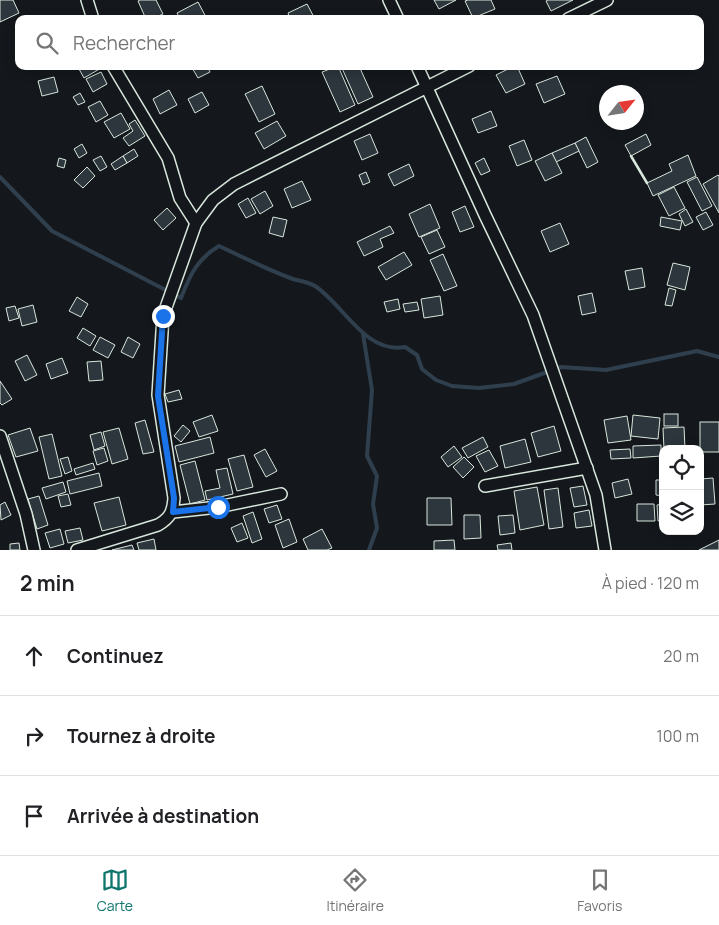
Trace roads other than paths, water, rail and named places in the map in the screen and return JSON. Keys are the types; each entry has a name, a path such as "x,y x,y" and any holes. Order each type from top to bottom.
{"street":[{"path":"87,0 92,15"},
{"path":"389,0 396,15"},
{"path":"576,15 607,0"},
{"path":"115,70 168,158 180,198 196,223"},
{"path":"420,70 533,315 596,495 605,550"},
{"path":"77,550 158,524 166,520 173,512 174,498 158,396 163,316 196,223 213,200 234,184 461,70"},
{"path":"0,436 26,514 34,550"},
{"path":"485,486 587,468"},
{"path":"173,512 218,507 281,494"}],"waterway":[{"path":"0,177 52,231 181,298 195,268 205,256 219,246 274,272 315,286 326,294 367,336 378,343 391,347 405,347 417,355 422,369 436,380 452,386 479,388 514,384 561,367 606,370 697,351 719,357"},
{"path":"363,334 372,390 367,456 377,476 373,504 377,528 369,550"}]}
